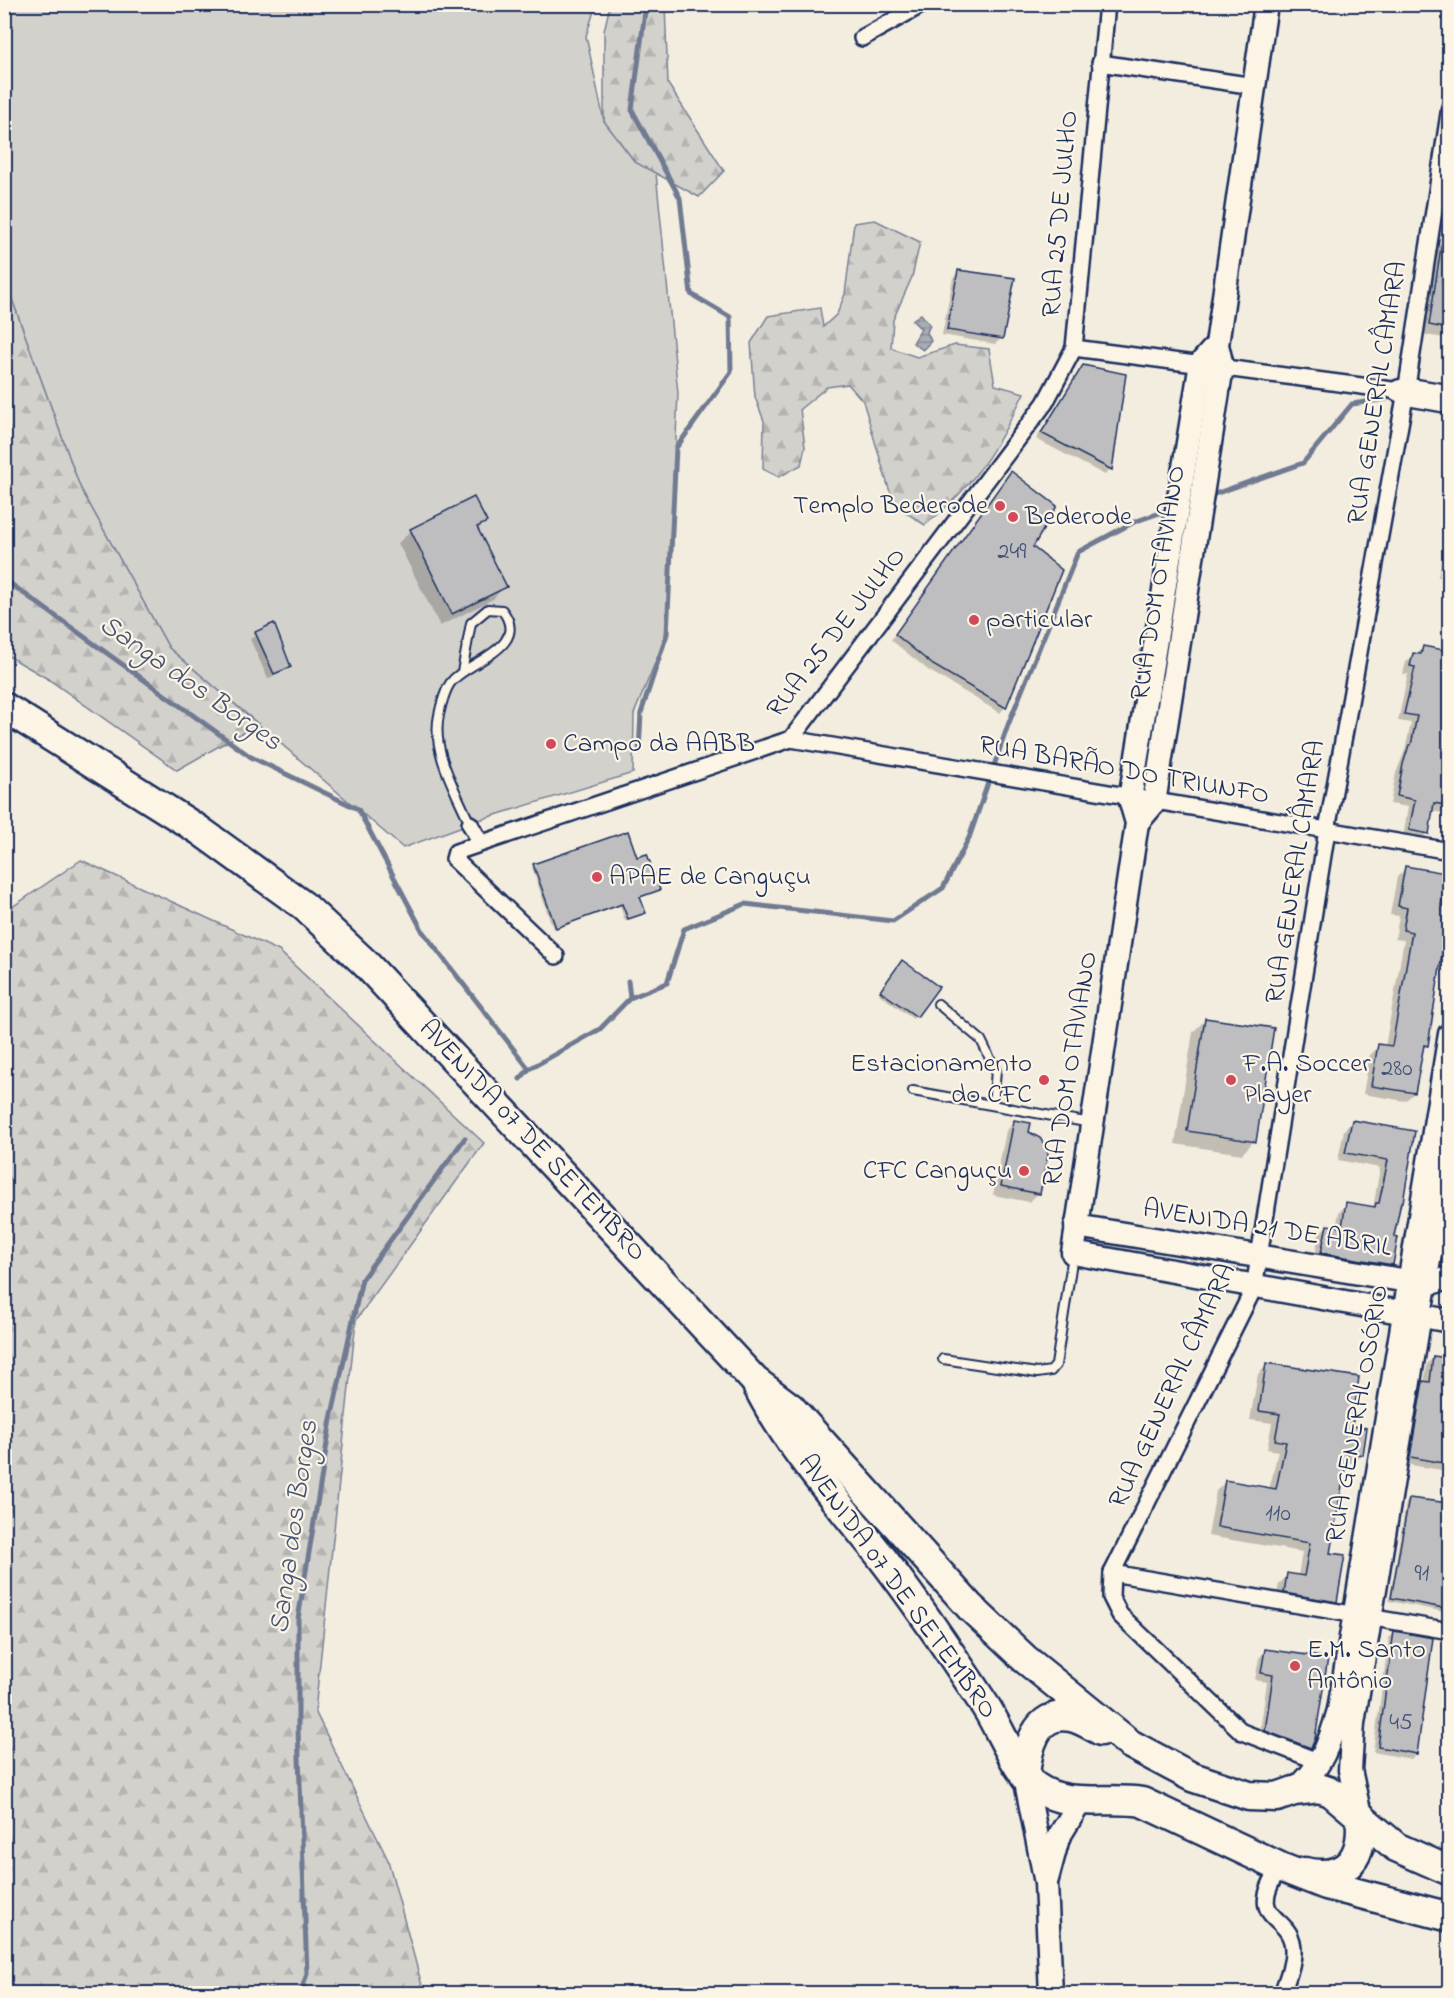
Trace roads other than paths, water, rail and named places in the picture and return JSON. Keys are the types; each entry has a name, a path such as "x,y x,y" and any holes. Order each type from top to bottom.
{"highway":[{"name":"AVENIDA 07 DE SETEMBRO","path":"4,707 199,830 304,906 365,963 755,1381 791,1408 970,1607 1025,1659 1130,1744 1192,1777 1230,1791 1264,1798 1320,1788 1331,1792 1403,1851 1449,1871"},
{"name":"AVENIDA 07 DE SETEMBRO","path":"755,1381 777,1424 889,1567 1002,1732 1025,1777 1036,1788 1080,1802 1120,1798 1142,1802 1280,1867 1326,1885 1449,1917"},
{"path":"1025,1777 1026,1752 1033,1737 1043,1724 1056,1716 1073,1717 1130,1744"},
{"path":"1280,1867 1314,1874 1328,1874 1345,1868 1352,1862 1361,1843 1360,1815"}],"street":[{"path":"862,38 922,4"},
{"name":"RUA 25 DE JULHO","path":"556,956 454,859 456,852 791,739 1045,403 1074,348 1107,4"},
{"name":"RUA DOM OTAVIANO","path":"1073,1253 1137,823 1130,799 1161,607 1193,478 1266,4"},
{"path":"1100,63 1254,86"},
{"name":"RUA GENERAL CÂMARA","path":"1320,1762 1242,1732 1120,1616 1111,1597 1112,1573 1254,1288 1327,830 1449,107"},
{"path":"1074,348 1213,358 1401,391 1449,405"},
{"path":"1401,391 1449,393"},
{"name":"RUA DOM OTAVIANO","path":"1154,803 1184,612 1193,478"},
{"path":"1161,607 1184,612"},
{"name":"RUA BARÃO DO TRIUNFO","path":"791,739 1130,799 1449,851"},
{"path":"1137,823 1154,803"},
{"path":"470,824 481,843"},
{"name":"RUA GENERAL OSÓRIO","path":"1294,1791 1308,1780 1320,1762 1339,1710 1362,1615 1417,1282 1449,1034"},
{"name":"RUA GENERAL OSÓRIO","path":"1417,1282 1441,1247 1449,1132"},
{"name":"AVENIDA 21 DE ABRIL","path":"1076,1226 1417,1282 1449,1278"},
{"name":"AVENIDA 21 DE ABRIL","path":"1073,1253 1254,1288 1449,1321"},
{"path":"1112,1573 1449,1630"},
{"name":"RUA GENERAL OSÓRIO","path":"1360,1815 1350,1770 1362,1615"},
{"path":"1025,1777 1046,1883 1051,1994"},
{"path":"1046,1883 1058,1838 1080,1802"},
{"path":"1280,1867 1267,1887 1264,1899 1269,1911 1288,1936 1293,1951 1282,1994"}],"lane":[{"path":"462,672 471,623 488,609 502,610 510,620 511,632 499,649 462,672 451,682 439,715 438,741 470,824"},
{"path":"938,1004 981,1040 996,1071 993,1106"},
{"path":"913,1091 1092,1124"},
{"path":"943,1359 1037,1373 1051,1371 1056,1365 1073,1253"}],"waterway":[{"path":"639,751 641,713 667,634 676,448 731,372 730,317 691,294 680,198 632,110 646,4"},
{"path":"1209,496 1303,463 1352,404 1386,399"},
{"path":"630,998 667,983 684,929 745,904 893,921 943,888 969,838 1008,725 1078,552 1134,522 1171,509"},
{"name":"Sanga dos Borges","path":"4,579 251,757 358,809 423,932 529,1069 520,1079"},
{"path":"529,1069 600,1029 630,998 628,981"},
{"name":"Sanga dos Borges","path":"300,1994 307,1974 298,1730 298,1619 331,1419 362,1279 465,1138"}],"place":[{"name":"Templo Bederode","path":"1000,506"},
{"name":"Bederode","path":"1013,517"},
{"name":"particular","path":"974,620"},
{"name":"Campo da AABB","path":"551,744"},
{"name":"APAE de Canguçu","path":"597,877"},
{"name":"Estacionamento do CFC","path":"1044,1080"},
{"name":"F.A. Soccer Player","path":"1231,1080"},
{"name":"CFC Canguçu","path":"1024,1171"},
{"name":"E.M. Santo Antônio","path":"1295,1666"}]}
